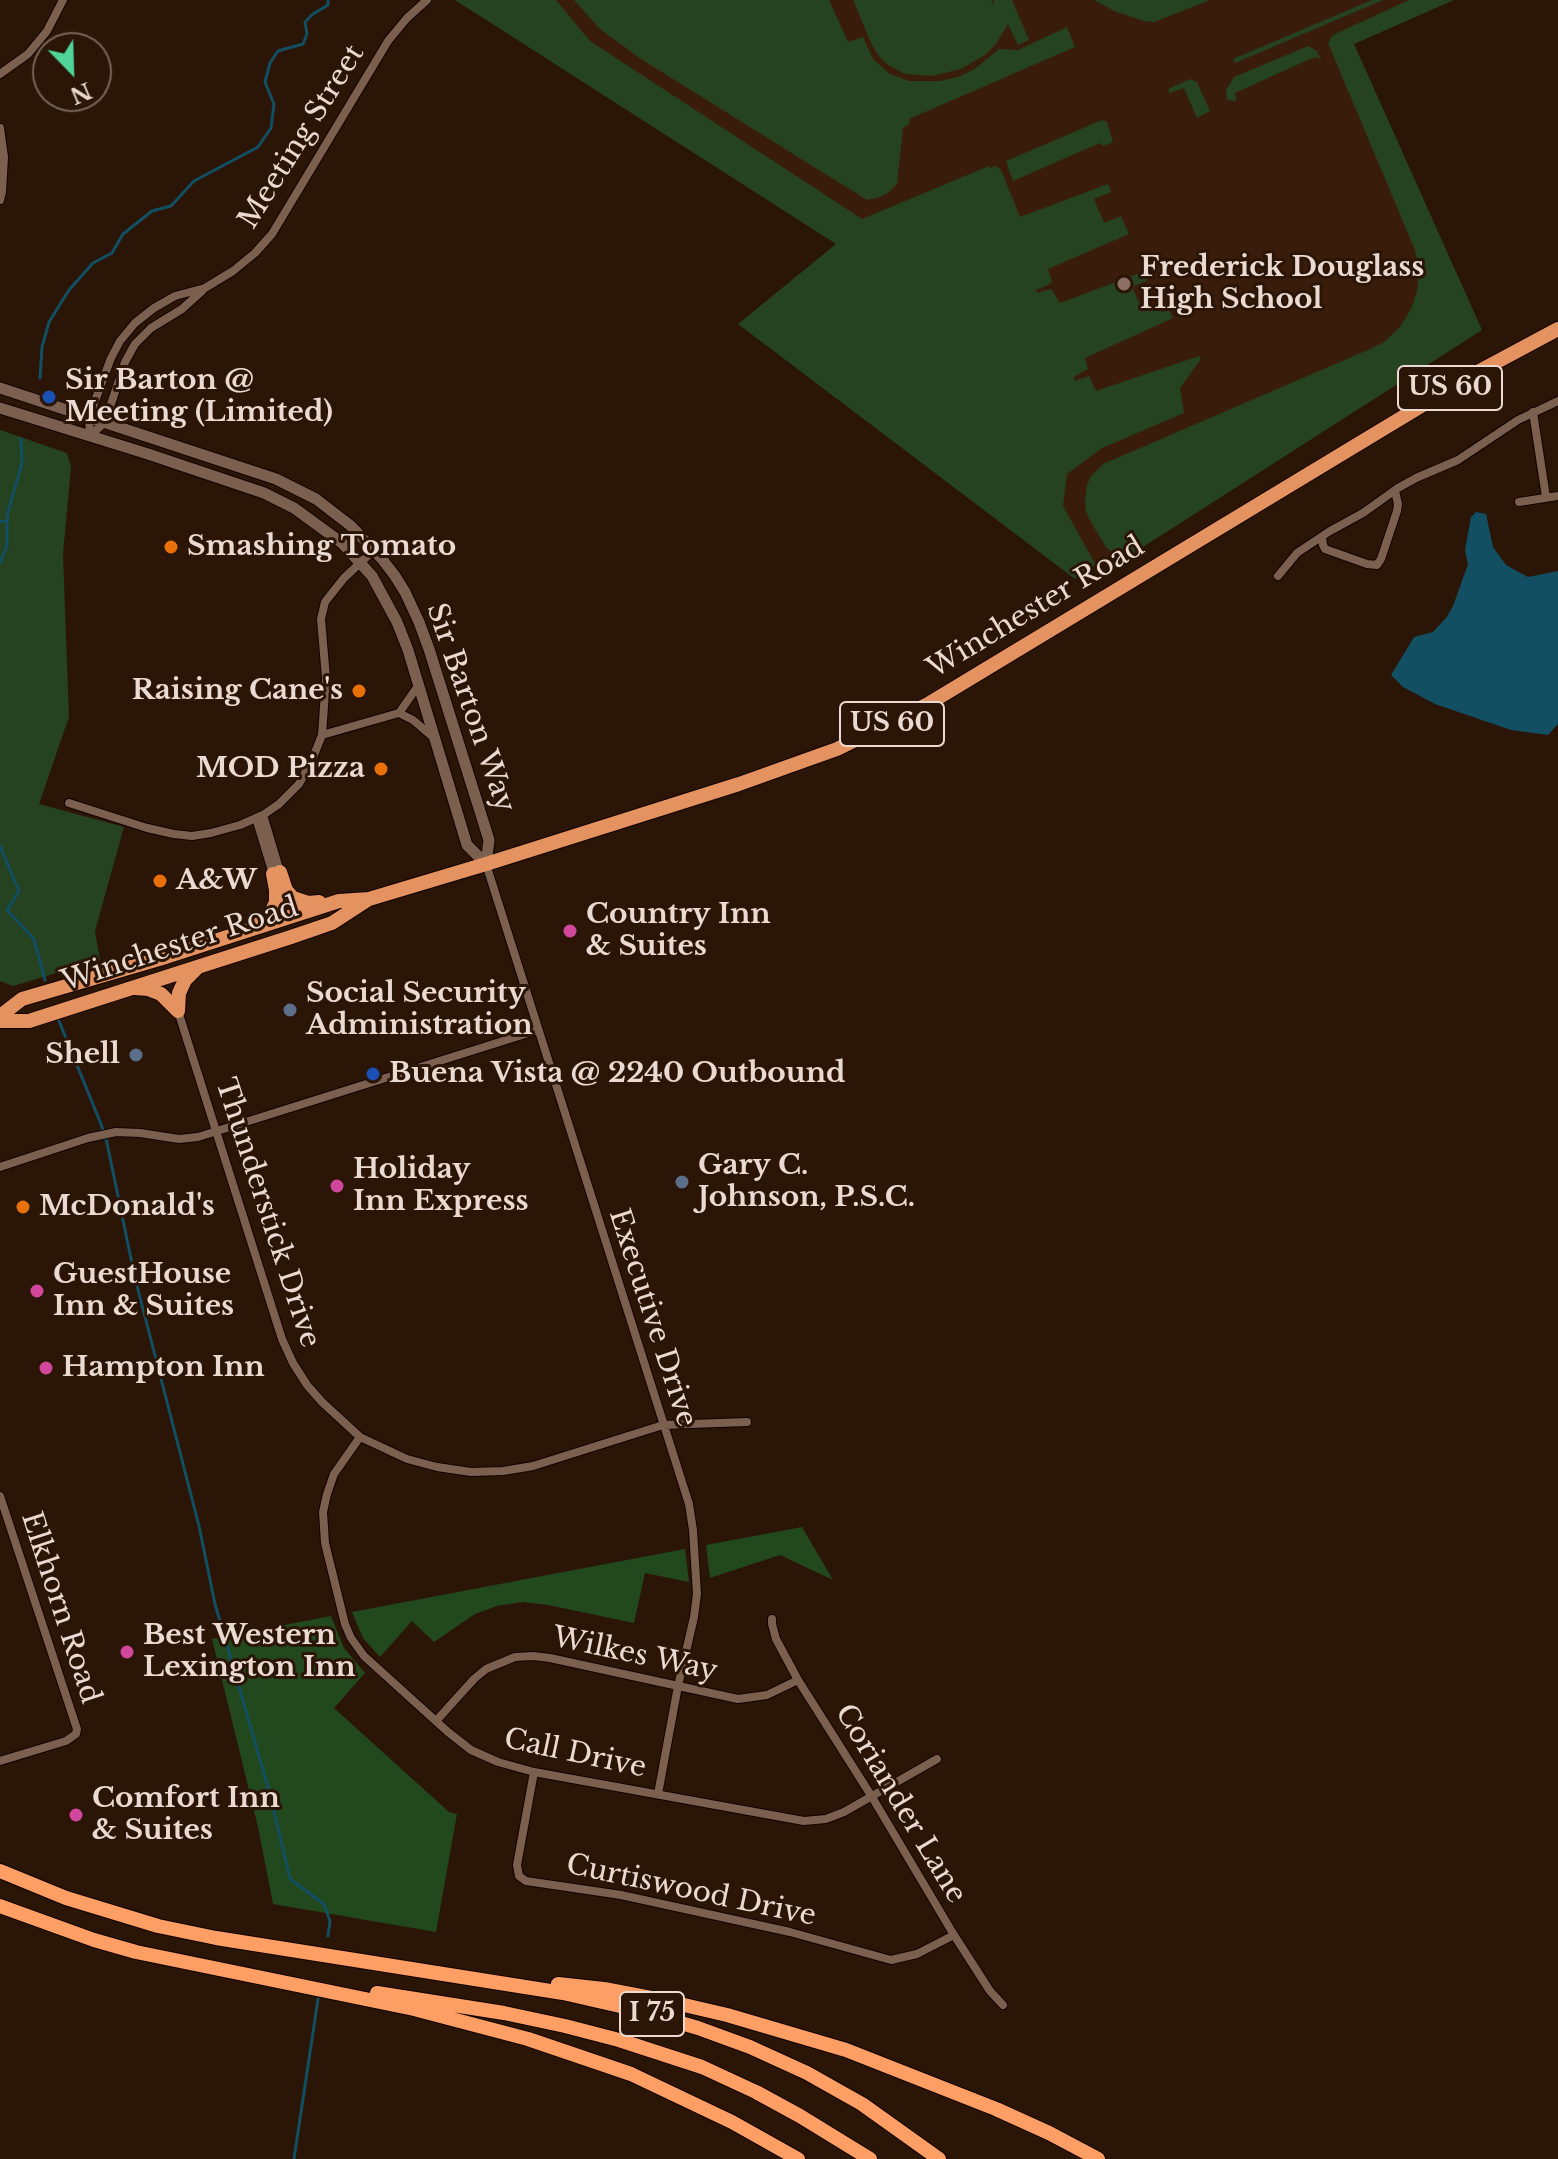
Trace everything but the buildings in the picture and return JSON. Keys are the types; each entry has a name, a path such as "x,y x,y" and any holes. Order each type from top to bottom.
{"highway":[{"name":"Winchester Road","path":"0,1018 22,999 339,901 369,899 486,864 765,775 869,735 928,704 1474,374 1558,329"},
{"path":"276,873 286,890 299,902 339,901"},
{"path":"252,929 265,919 276,902 276,873"},
{"name":"Winchester Road","path":"0,1018 29,1021 132,988 332,923 369,899"},
{"path":"178,1011 179,993 185,980 199,966"},
{"path":"132,988 161,994 178,1011"},
{"name":"I 75","path":"0,1871 66,1898 158,1926 563,1993 698,2028 807,2073 862,2104 939,2159"},
{"name":"I 75","path":"0,1906 136,1952 273,1980 504,2013 619,2040 702,2067 756,2092 870,2159"},
{"path":"333,1957 604,1989 727,2015 846,2050 930,2081 1049,2133 1098,2159"},
{"path":"273,1980 484,2026 573,2053 631,2074 732,2122 798,2159"}],"main road":[{"name":"Sir Barton Way","path":"0,388 253,470 298,488 333,511 374,550 405,592 429,649 489,840 486,864"},
{"name":"Sir Barton Way","path":"0,408 264,493 294,508 342,543 372,576 397,622 467,845 486,864"}],"street":[{"path":"0,74 28,54 47,31 63,0"},
{"name":"Meeting Street","path":"90,436 105,422 125,362 135,344 151,328 233,271 272,234 388,41 427,0"},
{"path":"0,128 4,157 0,200"},
{"name":"Meeting Street","path":"90,436 89,417 120,341 135,323 154,308 175,296 205,288"},
{"path":"1278,576 1297,553 1395,491 1458,460 1533,412 1558,401"},
{"path":"1533,412 1546,497"},
{"path":"1322,537 1325,549 1377,565 1397,511 1395,491"},
{"path":"1519,502 1558,496"},
{"path":"69,803 147,828 192,836 259,817 279,804 299,784 322,735 326,678 321,619 325,602 374,550"},
{"path":"322,735 399,713 418,686"},
{"path":"399,713 413,720 435,739"},
{"path":"259,817 276,873"},
{"name":"Executive Drive","path":"486,864 689,1504 697,1594 658,1794"},
{"name":"Thunderstick Drive","path":"178,1011 273,1314 288,1351 307,1385 360,1437 407,1459 471,1472 533,1466 663,1425 747,1422"},
{"path":"0,1167 96,1135 116,1132 179,1139 198,1137 538,1030"},
{"name":"Call Drive","path":"360,1437 334,1474 323,1512 325,1543 351,1638 364,1656 436,1721 484,1757 534,1772 804,1821 826,1819 844,1812 937,1759"},
{"name":"Elkhorn Road","path":"0,1496 76,1726 76,1734 66,1741 0,1761"},
{"name":"Coriander Lane","path":"772,1619 776,1639 798,1680 954,1935 990,1991 1003,2005"},
{"name":"Wilkes Way","path":"436,1721 486,1669 515,1657 550,1658 738,1699 767,1695 798,1680"},
{"name":"Curtiswood Drive","path":"534,1772 517,1865 519,1876 526,1881 621,1895 790,1932 891,1960 917,1954 954,1935"}],"shaded area":[{"name":"Frederick Douglass High School","path":"455,0 1454,0 1354,44 1482,330 1076,579 836,244"}],"green space":[{"path":"455,0 556,0 590,41 862,219 989,166 1001,170 1020,217 1108,184 1111,192 1094,199 1104,223 1121,216 1129,234 1048,269 1052,281 1036,290 1037,293 1051,289 1060,303 1145,271 1148,280 1132,287 1142,309 1158,303 1162,312 1169,310 1173,318 1085,358 1088,369 1074,377 1074,381 1089,376 1096,391 1199,356 1201,359 1180,388 1184,413 1102,448 1067,474 1063,506 1096,565 1075,579 738,324 836,244"},
{"path":"574,0 829,0 848,42 863,37 873,59 890,74 909,81 940,81 961,76 999,49 1018,50 1067,27 1075,47 909,119 910,123 903,128 897,184 880,197 867,200 641,59 600,29"},
{"path":"853,0 991,0 994,7 993,0 1012,0 1029,40 1018,45 1008,24 985,55 961,69 932,76 905,74 879,56"},
{"path":"1094,0 1210,0 1154,22 1114,11"},
{"path":"1372,0 1383,0 1235,63 1233,59"},
{"path":"1409,0 1454,0 1354,44 1482,330 1132,554 1115,555 1106,547 1086,512 1087,485 1103,464 1384,342 1400,327 1411,309 1419,273 1415,250 1328,43 1333,35"},
{"path":"1308,46 1317,51 1321,60 1316,57 1310,59 1235,93 1236,101 1227,100 1226,90 1234,77"},
{"path":"1190,79 1197,82 1210,111 1197,118 1184,88 1170,93 1168,89"},
{"path":"1102,120 1107,122 1113,142 1103,146 1100,143 1013,181 1006,161"},
{"path":"0,430 67,453 71,467 63,554 69,717 39,804 124,827 95,931 100,960 13,986 0,981"},
{"path":"802,1527 833,1580 780,1555 710,1578 706,1545"},
{"path":"685,1549 689,1582 645,1573 634,1623 522,1602 475,1614 434,1642 412,1621 380,1657 363,1638 352,1612"},
{"path":"331,1616 344,1648 365,1673 334,1708 449,1812 457,1814 436,1932 273,1904 258,1827 212,1639"}],"water":[{"path":"1476,512 1486,514 1493,547 1506,565 1528,577 1558,571 1558,724 1548,735 1511,730 1435,704 1403,687 1391,675 1414,637 1433,632 1453,606 1468,564 1465,550 1471,517"}],"waterway":[{"path":"40,378 42,347 49,322 69,290 93,263 112,253 123,234 152,211 171,206 194,181 258,147 271,128 274,104 265,82 270,63 278,51 303,44 307,34 305,22 328,5 328,0"},
{"path":"7,522 22,463 21,439"},
{"path":"0,521 7,522 7,546 0,563"},
{"path":"0,846 19,891 7,910 34,939 45,980"},
{"path":"59,1021 107,1143 135,1278 199,1526 215,1604 270,1794 290,1879 324,1904 330,1921 328,1936"},
{"path":"294,2159 318,1999"}],"place":[{"name":"Frederick Douglass High School","path":"1124,284"},
{"name":"Sir Barton @ Meeting (Limited)","path":"49,397"},
{"name":"Smashing Tomato","path":"171,547"},
{"name":"Raising Cane's","path":"359,691"},
{"name":"MOD Pizza","path":"381,769"},
{"name":"A&W","path":"160,881"},
{"name":"Country Inn & Suites","path":"570,931"},
{"name":"Social Security Administration","path":"290,1010"},
{"name":"Shell","path":"136,1055"},
{"name":"Buena Vista @ 2240 Outbound","path":"373,1074"},
{"name":"Gary C. Johnson, P.S.C.","path":"682,1182"},
{"name":"Holiday Inn Express","path":"337,1186"},
{"name":"McDonald's","path":"23,1207"},
{"name":"GuestHouse Inn & Suites","path":"37,1291"},
{"name":"Hampton Inn","path":"46,1368"},
{"name":"Best Western Lexington Inn","path":"127,1652"},
{"name":"Comfort Inn & Suites","path":"76,1815"}]}
